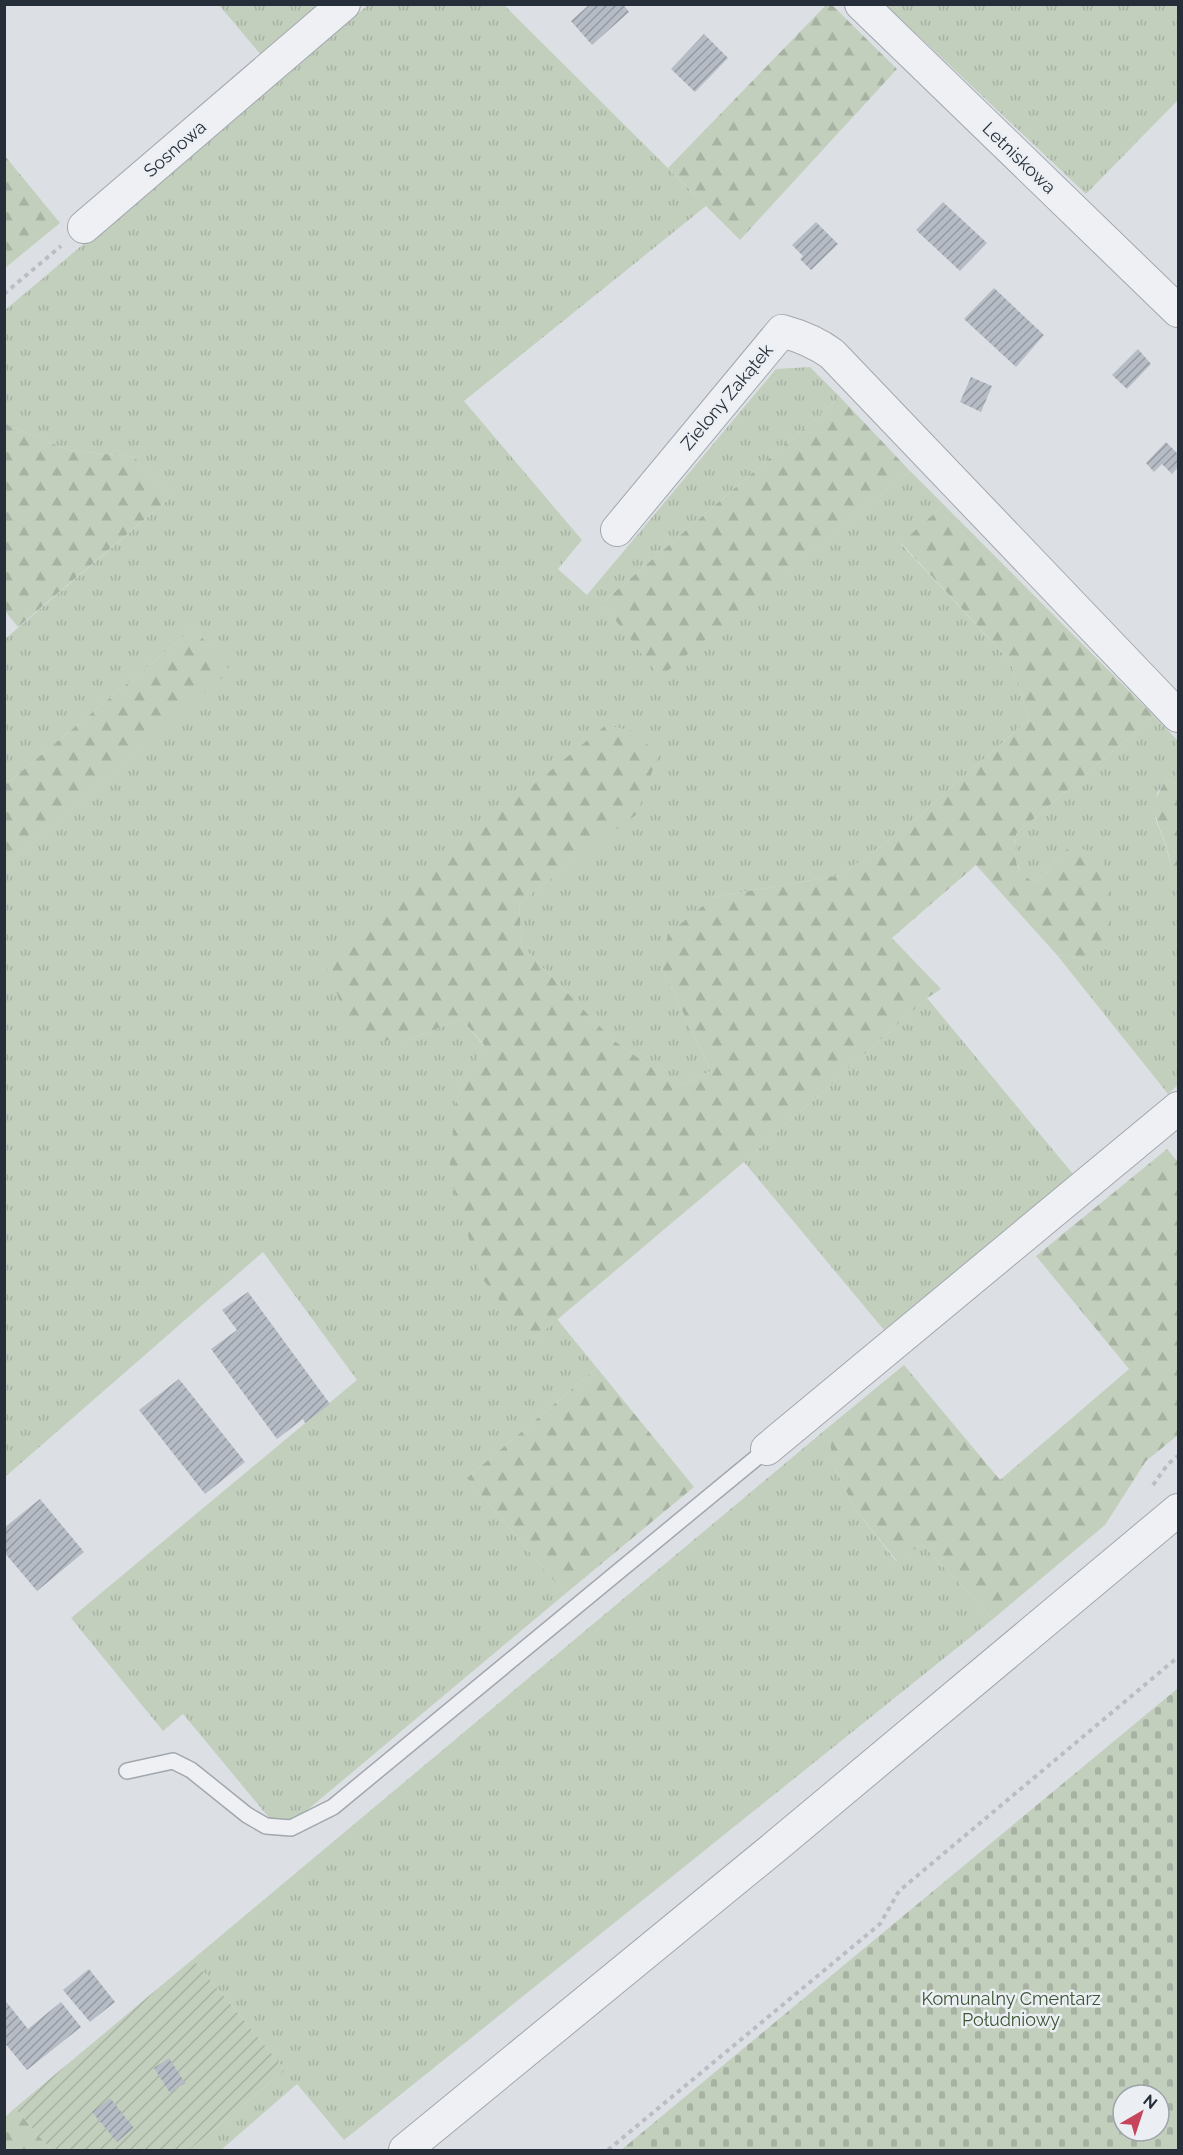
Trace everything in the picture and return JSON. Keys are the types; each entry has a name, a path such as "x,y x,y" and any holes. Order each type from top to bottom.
{"street":[{"name":"Sosnowa","path":"84,227 344,4"},
{"name":"Letniskowa","path":"861,4 1179,311"},
{"name":"Zielony Zakątek","path":"617,530 782,331 802,336 819,344 832,354 1179,716"},
{"path":"767,1449 1179,1108"},
{"path":"405,2151 1179,1510"}],"lane":[{"path":"127,1771 173,1761 191,1770 248,1815 266,1826 291,1828 333,1808 767,1449"}],"path":[{"path":"4,294 84,227"},
{"path":"608,2151 880,1924 899,1891 1179,1657"}],"green space":[{"path":"219,5 321,5 261,55"},
{"path":"368,5 504,5 706,206 464,401 582,540 558,569 587,595 776,369 810,367 840,397 602,603 660,676 910,471 944,505 901,544 1010,661 1029,719 903,830 841,875 714,897 661,966 711,1071 679,1087 613,1040 522,946 519,903 637,813 634,731 404,1042 461,1019 484,1046 456,1101 532,1341 557,1319 597,1368 467,1478 565,1594 293,1822 271,1820 183,1714 163,1731 71,1618 357,1380 263,1252 5,1477 5,868 229,671 194,628 5,785 5,639 171,497 134,457 68,450 5,424 5,310"},
{"path":"826,5 832,5 897,69 740,240 668,168"},
{"path":"886,5 1178,5 1178,100 1086,194"},
{"path":"5,156 60,223 4,268"},
{"path":"840,397 910,471 660,677 602,603"},
{"path":"5,424 68,450 134,457 171,497 18,627 5,611"},
{"path":"944,505 1154,716 1016,834 1017,863 1022,873 1035,883 1048,871 1058,855 1074,845 1096,855 1103,863 1110,884 1111,897 1109,945 1086,959 1057,955 976,865 892,938 941,989 927,998 744,1162 532,1341 481,1277 449,1174 456,1101 484,1045 461,1019 404,1042 354,1037 323,958 606,725 634,731 658,755 637,814 519,903 522,946 613,1040 679,1087 711,1071 661,966 668,934 714,897 841,875 903,830 1029,719 1010,661 901,543"},
{"path":"194,628 230,671 5,868 5,785"},
{"path":"1154,716 1178,741 1178,785 1167,779 1157,793 1155,818 1166,846 1178,896 1178,1085 1168,1094 1057,955 1086,959 1058,855 1048,871 1035,883 1022,875 1015,858 1016,834"},
{"path":"1167,779 1178,785 1178,896 1166,845 1155,812 1157,798"},
{"path":"927,998 1073,1174 884,1330 744,1162"},
{"path":"1167,1149 1178,1162 1178,1435 1146,1461 1105,1525 993,1619 922,1544 897,1561 855,1509 831,1460 831,1425 904,1365 1000,1480 1129,1369 1036,1256"},
{"path":"597,1368 694,1487 565,1594 467,1478"},
{"path":"831,1425 831,1460 855,1509 896,1561 922,1544 993,1619 344,2140 297,2084 221,2150 189,2150 285,2070 193,1959"},
{"name":"Komunalny Cmentarz Południowy","path":"1178,1688 1178,2150 621,2150"},
{"path":"193,1959 285,2070 189,2150 51,2150 15,2108"},
{"path":"15,2108 51,2150 5,2150 5,2117"}],"building":[{"path":"590,4 623,4 629,12 592,45 571,21"},
{"path":"704,34 728,58 695,92 671,69"},
{"path":"943,202 987,243 960,271 916,230"},
{"path":"816,222 838,244 811,270 800,259 803,256 792,245"},
{"path":"994,288 1044,335 1016,367 964,319"},
{"path":"1138,349 1151,364 1127,389 1112,375"},
{"path":"971,377 992,386 981,412 960,402"},
{"path":"1166,442 1178,454 1178,467 1172,474 1162,464 1154,472 1146,463"},
{"path":"248,1292 330,1404 305,1423 303,1419 277,1439 211,1349 237,1330 222,1310"},
{"path":"179,1379 245,1462 205,1494 139,1410"},
{"path":"40,1499 84,1552 37,1591 4,1552 4,1528"},
{"path":"89,1969 115,2002 90,2022 63,1990"},
{"path":"4,1999 28,2029 61,2002 81,2027 27,2070 4,2042"},
{"path":"169,2058 185,2083 170,2093 154,2068"},
{"path":"110,2098 134,2128 117,2142 92,2112"}]}
